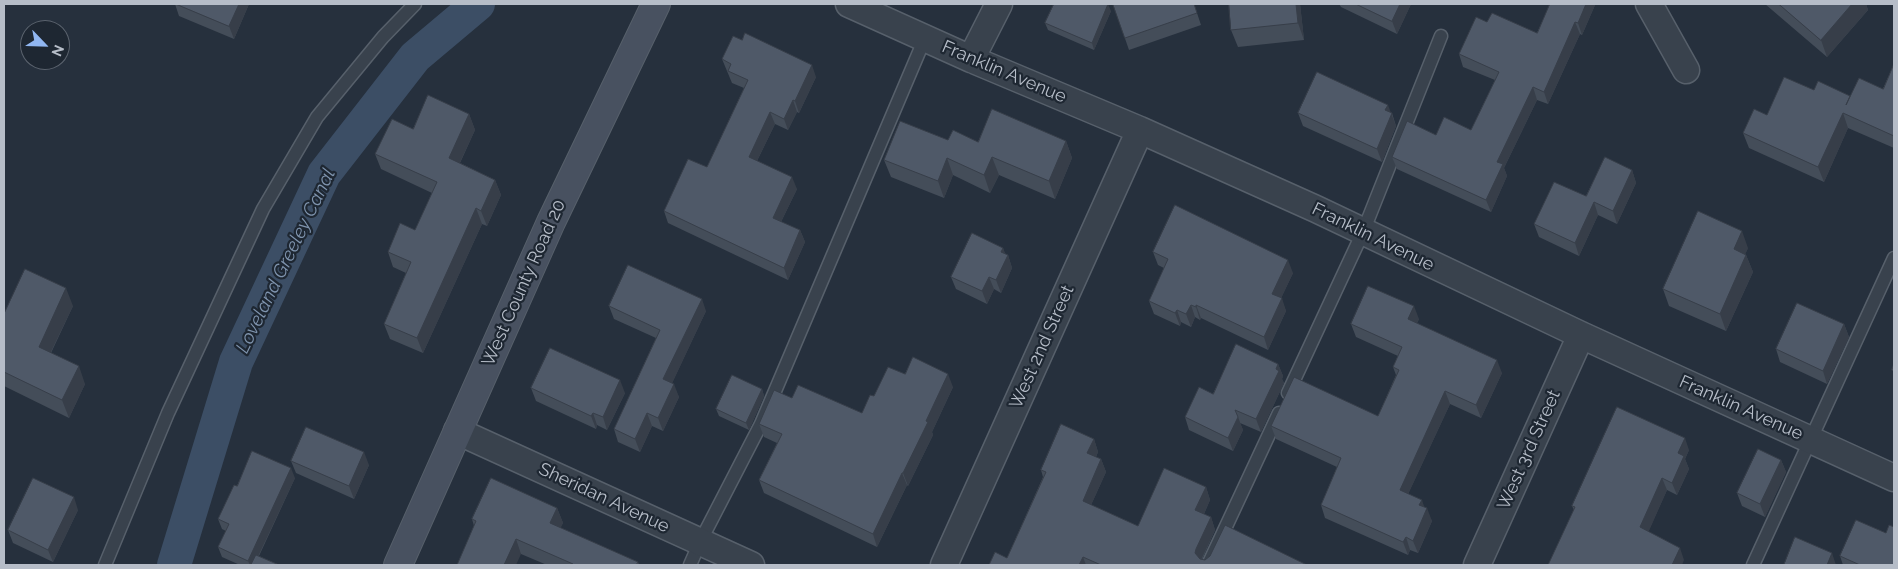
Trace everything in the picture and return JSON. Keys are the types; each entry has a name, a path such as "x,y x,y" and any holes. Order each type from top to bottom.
{"main road":[{"name":"West County Road 20","path":"398,565 551,222 656,4"}],"street":[{"name":"Franklin Avenue","path":"849,4 971,59 1140,130 1316,209 1581,335 1894,478"},
{"path":"971,59 999,4"},
{"path":"1649,4 1686,70"},
{"name":"West 2nd Street","path":"944,565 1140,130"},
{"name":"West 3rd Street","path":"1477,565 1581,335"},
{"name":"Sheridan Avenue","path":"457,431 751,565"}],"lane":[{"path":"105,565 168,413 263,209 317,117 384,37 415,4"},
{"path":"1208,565 1363,232 1441,36"},
{"path":"690,565 761,424 925,38"},
{"path":"1753,565 1894,258"}],"building":[{"path":"176,4 239,4 229,26"},
{"path":"1054,4 1108,4 1092,43 1045,23"},
{"path":"1113,4 1194,4 1197,13 1125,38"},
{"path":"1229,4 1296,4 1298,23 1231,30"},
{"path":"1356,4 1400,4 1392,21"},
{"path":"1550,4 1586,4 1578,23 1575,22 1544,92 1533,87 1497,162 1503,164 1486,200 1392,157 1407,121 1436,135 1444,117 1471,130 1499,72 1459,54 1476,17 1487,22 1492,13 1537,33"},
{"path":"1779,4 1852,4 1821,40"},
{"path":"745,33 812,65 784,119 770,112 749,157 792,177 773,218 800,230 784,268 664,211 688,159 707,167 748,80 728,71 731,64 722,59 733,36 742,40"},
{"path":"1894,64 1894,136 1843,113 1818,167 1743,133 1754,109 1767,115 1784,77 1814,90 1818,81 1850,96 1846,105 1859,78 1883,89"},
{"path":"1317,72 1388,105 1385,110 1392,113 1377,149 1298,113"},
{"path":"428,95 469,114 449,158 495,180 481,211 476,208 417,338 384,324 411,262 388,252 400,223 415,230 437,182 375,154 392,119 413,129"},
{"path":"992,109 1066,141 1049,181 992,157 984,175 947,158 938,181 884,160 900,121 948,140 953,130 978,142"},
{"path":"1605,157 1632,170 1613,211 1594,202 1575,243 1534,224 1554,182 1586,196"},
{"path":"1175,205 1288,260 1272,294 1282,298 1264,337 1196,305 1196,307 1191,305 1186,314 1177,310 1175,313 1149,301 1168,259 1153,252"},
{"path":"1698,211 1742,231 1734,249 1746,255 1720,314 1663,289"},
{"path":"972,233 1003,248 1001,252 1008,255 996,280 989,277 982,291 951,277"},
{"path":"628,265 702,299 663,379 674,384 658,418 647,413 635,439 614,429 660,330 609,306"},
{"path":"25,269 66,288 39,347 79,366 62,400 4,372 4,314"},
{"path":"1368,286 1414,306 1408,319 1497,360 1476,405 1445,391 1400,490 1422,500 1419,505 1427,508 1413,541 1406,537 1403,542 1321,505 1341,458 1271,426 1294,377 1378,416 1399,370 1393,367 1402,347 1351,324"},
{"path":"1797,303 1844,324 1823,371 1776,349"},
{"path":"1236,344 1278,364 1276,369 1279,371 1256,419 1235,410 1238,417 1228,438 1185,417 1199,387 1213,394"},
{"path":"550,348 620,380 603,417 593,413 591,416 531,388"},
{"path":"913,357 948,374 926,421 928,422 873,534 759,480 782,434 759,424 774,390 792,398 798,385 862,413 870,395 874,396 888,367 905,374"},
{"path":"732,375 762,389 746,423 716,409"},
{"path":"1617,407 1685,438 1678,453 1684,456 1672,483 1662,478 1640,527 1680,548 1672,565 1548,565 1575,507 1572,506"},
{"path":"1061,424 1094,439 1087,453 1101,459 1083,501 1138,526 1164,468 1206,487 1195,510 1211,517 1196,549 1195,553 1200,559 1205,560 1210,556 1225,525 1307,565 1101,565 1083,557 1079,565 989,565 995,552 1007,558 1046,472 1041,470"},
{"path":"306,427 364,452 349,486 291,461"},
{"path":"1758,449 1781,460 1760,504 1737,493"},
{"path":"252,451 291,468 248,561 218,547 229,524 218,519 234,485 237,486"},
{"path":"33,478 74,497 48,550 8,530"},
{"path":"491,478 557,508 550,523 638,562 636,565 572,565 516,539 504,565 457,565 476,521 472,519"},
{"path":"1856,520 1886,533 1889,525 1894,527 1894,565 1860,565 1840,556"},
{"path":"1795,537 1832,553 1827,565 1784,565"},
{"path":"256,555 279,565 251,565"}],"waterway":[{"name":"Loveland Greeley Canal","path":"174,565 236,362 324,174 415,57 478,4"}]}
